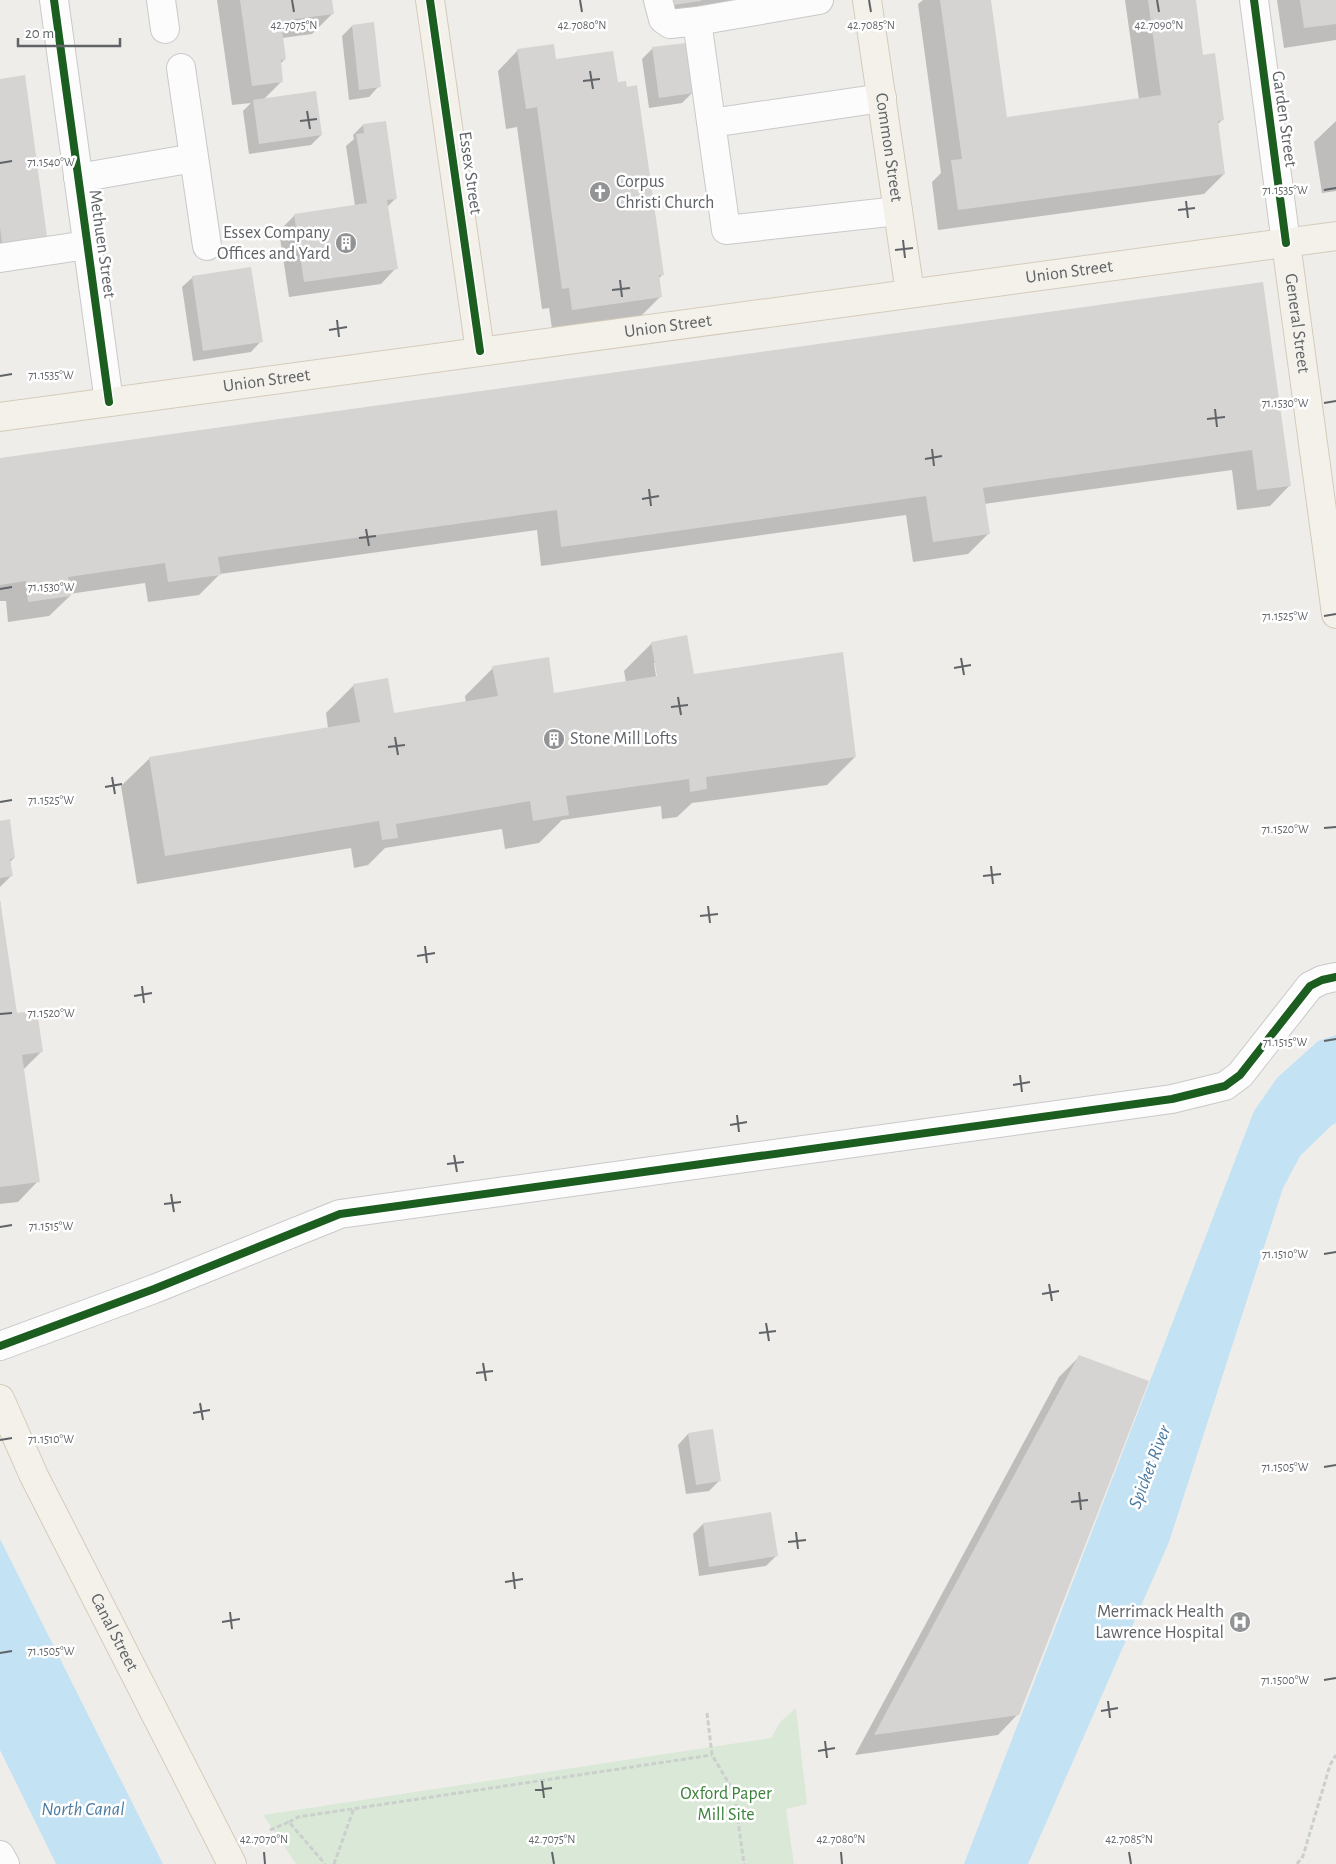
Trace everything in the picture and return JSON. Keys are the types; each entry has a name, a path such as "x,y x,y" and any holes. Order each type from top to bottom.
{"main road":[{"name":"Essex Street","path":"430,0 480,351"},
{"name":"Common Street","path":"867,0 910,293"},
{"name":"Union Street","path":"0,417 1336,236"},
{"name":"General Street","path":"1286,243 1336,614"},
{"name":"Canal Street","path":"0,1399 34,1476 232,1864"}],"street":[{"name":"Methuen Street","path":"54,0 109,402"},
{"path":"161,0 166,29"},
{"path":"658,0 663,19 670,24 818,0"},
{"name":"Garden Street","path":"1254,0 1286,243"},
{"path":"697,21 726,230 898,211"},
{"path":"181,68 207,246"},
{"path":"711,123 882,98"},
{"path":"78,178 194,158"},
{"path":"0,258 87,245"},
{"path":"0,1346 154,1289 340,1214 1172,1099 1225,1086 1240,1075 1310,986 1322,980 1336,977"},
{"path":"0,1855 5,1864"}],"path":[{"path":"707,1713 712,1755 734,1792 744,1864"},
{"path":"270,1830 298,1817 712,1755"},
{"path":"1297,1864 1303,1856 1330,1764 1336,1755"},
{"path":"334,1864 354,1808"},
{"path":"289,1822 325,1864"}],"green space":[{"name":"Oxford Paper Mill Site","path":"796,1708 807,1804 786,1809 794,1864 296,1864 263,1815 771,1738 780,1722"}],"water":[{"name":"Spicket River","path":"1336,1035 1336,1123 1300,1156 1283,1188 1169,1542 1028,1864 964,1864 1254,1111 1277,1078 1318,1041"},
{"name":"North Canal","path":"0,1539 163,1864 56,1864 0,1750"}],"building":[{"path":"240,0 332,0 334,14 281,21 286,59 281,60 283,82 252,86"},
{"path":"672,0 701,0 701,1 673,5"},
{"path":"940,0 991,0 1007,117 1161,95 1148,0 1196,0 1203,55 1215,53 1224,120 1218,121 1225,174 958,210 951,160 962,159"},
{"path":"1300,0 1336,0 1336,24 1304,28"},
{"path":"374,22 381,87 359,90 352,25"},
{"path":"686,43 693,93 659,98 652,47"},
{"name":"Corpus Christi Church","path":"554,44 556,59 613,51 618,82 626,81 627,87 637,85 664,275 659,275 662,297 572,310 569,288 562,289 537,107 526,109 517,49"},
{"path":"25,75 48,244 3,250 0,227 0,79"},
{"path":"316,91 322,135 259,144 253,100"},
{"name":"Essex Company Offices and Yard","path":"386,121 397,199 387,200 398,269 304,282 294,214 367,203 356,134 364,133 363,124"},
{"path":"251,267 263,342 203,351 192,276"},
{"path":"1263,282 1291,486 1257,490 1252,450 983,488 990,534 933,542 926,496 561,547 557,510 218,557 221,575 168,582 165,563 68,577 71,596 28,602 26,581 0,585 0,458"},
{"name":"Stone Mill Lofts","path":"687,635 694,674 843,652 856,757 706,777 707,789 690,792 689,779 566,796 569,815 533,821 530,801 396,824 398,838 382,840 379,821 165,856 149,757 360,722 353,684 388,678 394,713 498,696 492,666 549,657 554,693 657,676 651,642"},
{"path":"10,819 15,858 10,859 13,876 0,878 0,821"},
{"path":"0,900 17,1013 37,1010 43,1052 22,1055 40,1182 0,1187"},
{"path":"1079,1355 1149,1381 1019,1715 874,1735"},
{"path":"713,1429 721,1481 696,1485 688,1433"},
{"path":"771,1512 778,1556 709,1567 703,1523"}],"cycle path":[{"path":"54,0 109,402"},
{"path":"430,0 480,351"},
{"path":"1254,0 1286,243"},
{"path":"0,1346 154,1289 340,1214 1172,1099 1225,1086 1240,1075 1310,986 1322,980 1336,977"}],"place":[{"name":"Corpus Christi Church","path":"600,192"},
{"name":"Essex Company Offices and Yard","path":"346,243"},
{"name":"Stone Mill Lofts","path":"554,739"},
{"name":"Merrimack Health Lawrence Hospital","path":"1240,1622"}]}
